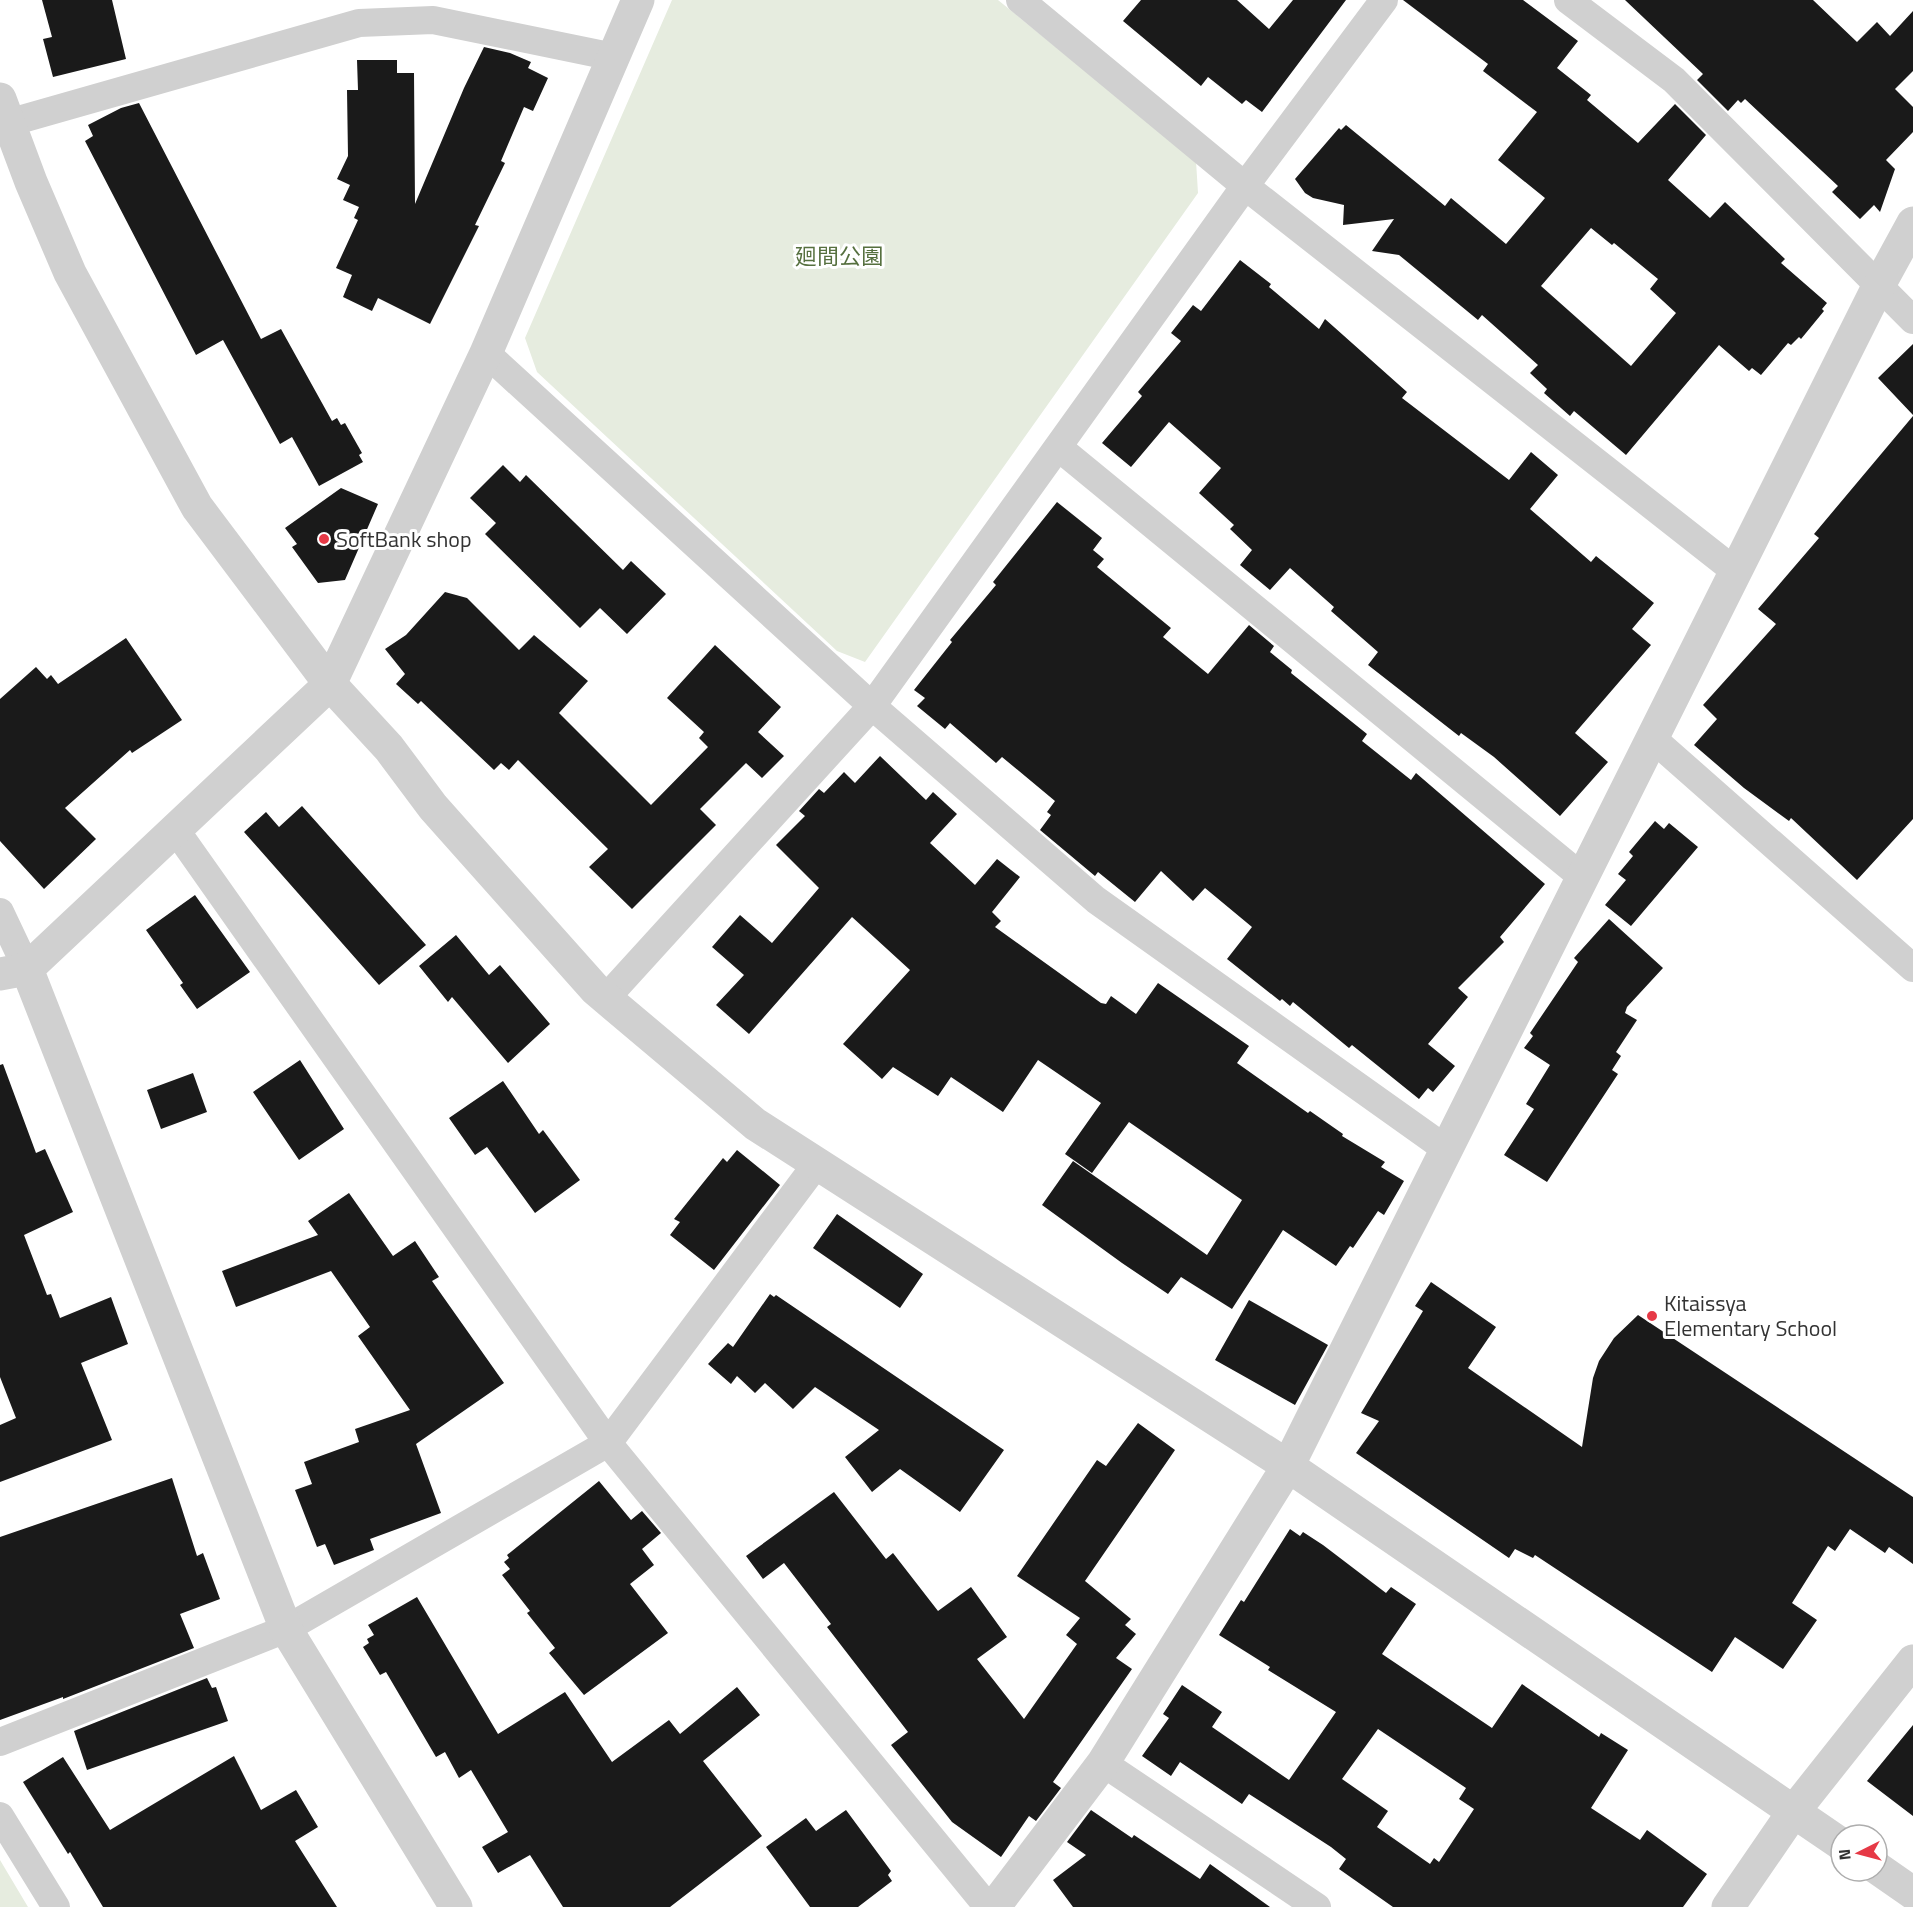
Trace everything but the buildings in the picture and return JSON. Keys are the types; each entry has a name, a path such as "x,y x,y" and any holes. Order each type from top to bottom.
{"street":[{"path":"14,972 175,829 330,684 486,353 638,0"},
{"path":"1020,0 1245,186 1735,571"},
{"path":"606,998 872,706 1245,186 1384,0"},
{"path":"1568,0 1674,80 1913,320"},
{"path":"614,57 433,20 358,23 4,111 70,273 198,507 330,684 389,748 441,816 606,998 755,1124 818,1162 1288,1466 1829,1836"},
{"path":"994,1907 1103,1762 1288,1466 1735,571 1878,287 1913,223"},
{"path":"486,353 872,706 1096,900 1446,1149"},
{"path":"1058,447 1582,877"},
{"path":"1652,738 1913,968"},
{"path":"175,829 608,1443 988,1907"},
{"path":"0,912 14,972 286,1629 456,1907"},
{"path":"0,1742 286,1629 608,1443 818,1162"},
{"path":"1728,1907 1794,1811 1913,1661"},
{"path":"1103,1762 1317,1907"},
{"path":"0,1816 56,1907"},
{"path":"1889,1876 1913,1893"}],"green space":[{"name":"廻間公園","path":"672,0 998,0 1196,161 1198,193 865,662 837,651 537,372 525,338"},
{"path":"0,1860 28,1907 0,1907"}],"place":[{"name":"SoftBank shop","path":"324,539"},
{"name":"Kitaissya Elementary School","path":"1652,1316"}]}
